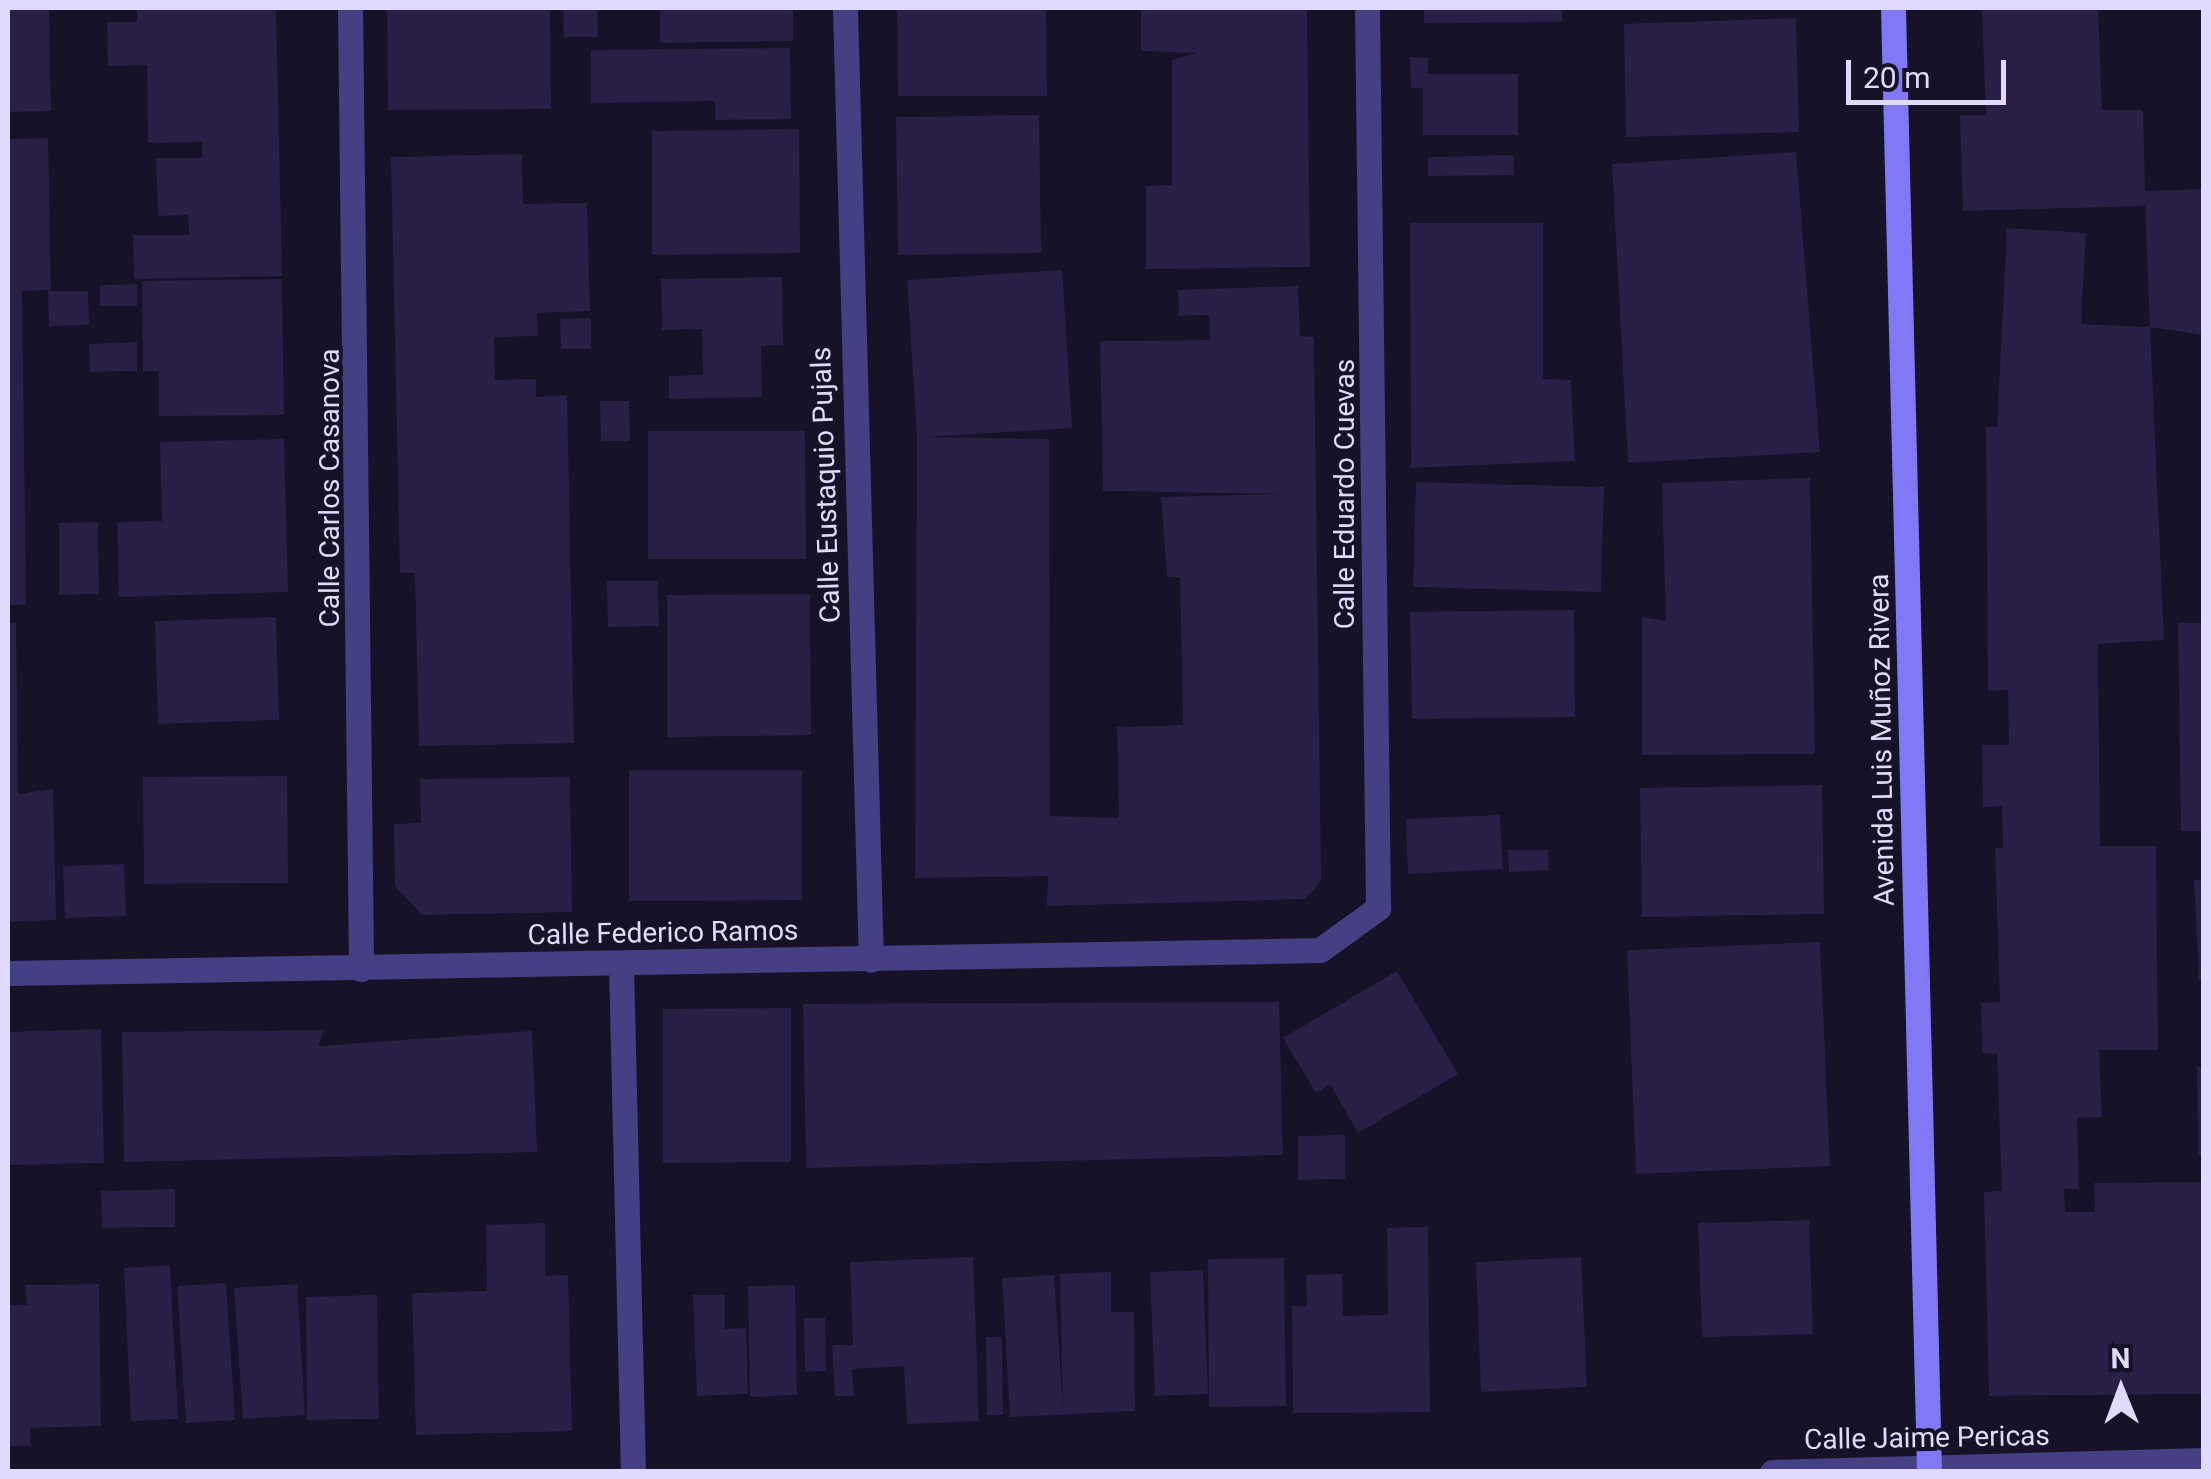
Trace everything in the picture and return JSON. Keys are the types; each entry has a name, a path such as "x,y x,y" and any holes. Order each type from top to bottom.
{"street":[{"name":"Calle Carlos Casanova","path":"350,8 361,968"},
{"name":"Calle Eustaquio Pujals","path":"845,8 871,960"},
{"name":"Calle Eduardo Cuevas","path":"1320,950 1378,908 1366,8"},
{"name":"Avenida Luis Muñoz Rivera","path":"1893,8 1928,1470"},
{"name":"Calle Federico Ramos","path":"8,973 1320,950"},
{"path":"621,964 633,1472"},
{"name":"Calle Jaime Pericas","path":"1772,1472 2204,1460"}],"building":[{"path":"8,8 49,8 51,111 8,112"},
{"path":"137,8 276,8 282,276 134,279 133,235 189,235 188,215 158,216 156,158 202,158 202,142 148,143 147,65 108,66 107,22 137,22"},
{"path":"387,8 550,8 551,109 388,110"},
{"path":"563,8 597,8 598,37 564,37"},
{"path":"660,8 793,8 793,41 660,43"},
{"path":"897,8 1046,8 1047,96 898,96"},
{"path":"1141,8 1307,8 1310,267 1146,269 1146,186 1172,185 1172,60 1196,53 1141,51"},
{"path":"1424,8 1562,8 1562,22 1424,23"},
{"path":"1982,8 2098,8 2102,110 2143,110 2145,191 2204,189 2204,335 2150,327 2145,206 1963,211 1960,115 1986,115"},
{"path":"1796,18 1799,132 1626,137 1624,24"},
{"path":"790,48 791,119 715,120 715,101 591,103 591,50"},
{"path":"1410,57 1428,58 1428,74 1518,74 1518,135 1423,135 1423,88 1411,88"},
{"path":"1039,115 1041,253 898,255 896,117"},
{"path":"799,129 800,253 652,255 652,131"},
{"path":"48,138 51,290 22,291 26,605 8,605 8,139"},
{"path":"1796,152 1820,452 1628,463 1612,164"},
{"path":"522,154 523,204 587,203 590,311 537,313 538,336 494,337 495,380 536,379 536,397 567,395 574,743 419,746 415,573 400,573 391,157"},
{"path":"1513,155 1514,175 1428,176 1428,157"},
{"path":"1410,223 1543,223 1543,379 1571,380 1575,461 1411,468"},
{"path":"2007,228 2086,233 2081,324 2150,327 2164,640 2098,644 2100,846 2156,846 2158,1050 2099,1050 2102,1117 2077,1118 2079,1189 2064,1189 2065,1212 2095,1212 2094,1183 2201,1182 2204,1394 1989,1396 1984,1192 2002,1191 1997,1054 1982,1053 1981,1003 2000,1002 1995,848 2003,848 2002,806 1983,807 1982,745 2009,745 2008,690 1988,691 1986,427 1997,427"},
{"path":"1062,270 1072,428 927,437 1049,439 1050,816 1119,818 1117,727 1183,725 1180,577 1167,577 1161,497 1285,494 1103,491 1100,341 1210,340 1209,315 1179,316 1178,290 1298,286 1300,336 1314,337 1321,881 1305,899 1047,906 1048,876 915,878 917,437 907,280"},
{"path":"782,277 783,345 761,346 762,397 669,399 669,376 703,375 702,329 662,330 661,279"},
{"path":"282,279 284,415 159,416 159,371 143,371 142,281"},
{"path":"137,284 137,306 100,306 100,285"},
{"path":"48,291 88,291 89,325 49,326"},
{"path":"591,318 591,349 561,349 560,319"},
{"path":"137,342 137,371 90,372 89,344"},
{"path":"600,401 629,401 630,441 601,441"},
{"path":"648,431 805,431 806,559 648,559"},
{"path":"284,439 288,592 119,597 117,522 162,521 160,442"},
{"path":"1810,478 1815,754 1642,755 1642,617 1666,621 1662,483"},
{"path":"1416,482 1604,487 1601,592 1413,587"},
{"path":"98,522 99,594 59,595 59,523"},
{"path":"607,581 658,581 659,626 608,627"},
{"path":"810,594 811,735 667,737 667,595"},
{"path":"1574,610 1575,717 1412,719 1410,612"},
{"path":"276,617 279,720 158,724 155,621"},
{"path":"8,623 16,623 18,794 53,789 56,920 8,922"},
{"path":"2178,623 2204,623 2204,831 2181,831"},
{"path":"629,770 802,770 802,900 629,901"},
{"path":"287,776 288,883 144,884 143,777"},
{"path":"570,777 572,912 422,915 395,886 394,824 421,823 420,779"},
{"path":"1822,785 1824,914 1642,917 1640,788"},
{"path":"1500,815 1503,869 1408,874 1406,819"},
{"path":"1508,850 1548,850 1549,870 1509,872"},
{"path":"124,864 126,916 65,918 63,866"},
{"path":"2204,879 2204,980 2199,980 2194,880"},
{"path":"1820,942 1830,1166 1636,1174 1627,950"},
{"path":"1397,971 1458,1074 1358,1133 1330,1084 1316,1093 1283,1038"},
{"path":"1279,1002 1283,1155 806,1168 803,1004"},
{"path":"791,1008 791,1162 663,1163 663,1009"},
{"path":"101,1029 104,1163 8,1165 8,1032"},
{"path":"324,1030 318,1046 532,1031 537,1152 124,1162 122,1032"},
{"path":"2197,1067 2204,1067 2204,1155 2198,1155"},
{"path":"1345,1135 1345,1179 1298,1180 1298,1136"},
{"path":"175,1189 175,1227 102,1228 101,1191"},
{"path":"1809,1220 1813,1334 1702,1337 1698,1223"},
{"path":"545,1223 545,1276 568,1275 572,1431 416,1435 412,1293 487,1291 486,1225"},
{"path":"1428,1227 1430,1412 1293,1413 1292,1306 1307,1306 1306,1275 1342,1274 1343,1316 1388,1315 1387,1228"},
{"path":"973,1257 979,1421 907,1424 904,1366 852,1369 854,1396 835,1396 832,1345 853,1345 850,1262"},
{"path":"1581,1257 1587,1387 1481,1392 1476,1262"},
{"path":"1284,1258 1286,1406 1209,1407 1208,1259"},
{"path":"170,1265 178,1419 131,1421 124,1268"},
{"path":"1203,1270 1208,1394 1155,1396 1150,1272"},
{"path":"1111,1272 1111,1312 1134,1312 1135,1411 1010,1417 1002,1278 1054,1275 1063,1409 1060,1274"},
{"path":"226,1283 235,1420 186,1423 177,1286"},
{"path":"99,1284 101,1426 30,1428 31,1446 8,1446 8,1305 27,1305 25,1285"},
{"path":"297,1284 305,1415 243,1419 234,1288"},
{"path":"795,1285 797,1395 750,1397 748,1286"},
{"path":"377,1295 379,1419 307,1420 306,1297"},
{"path":"693,1295 725,1295 725,1329 746,1328 748,1394 697,1396"},
{"path":"804,1318 825,1318 826,1371 805,1372"},
{"path":"986,1337 1002,1337 1003,1415 987,1415"}]}
